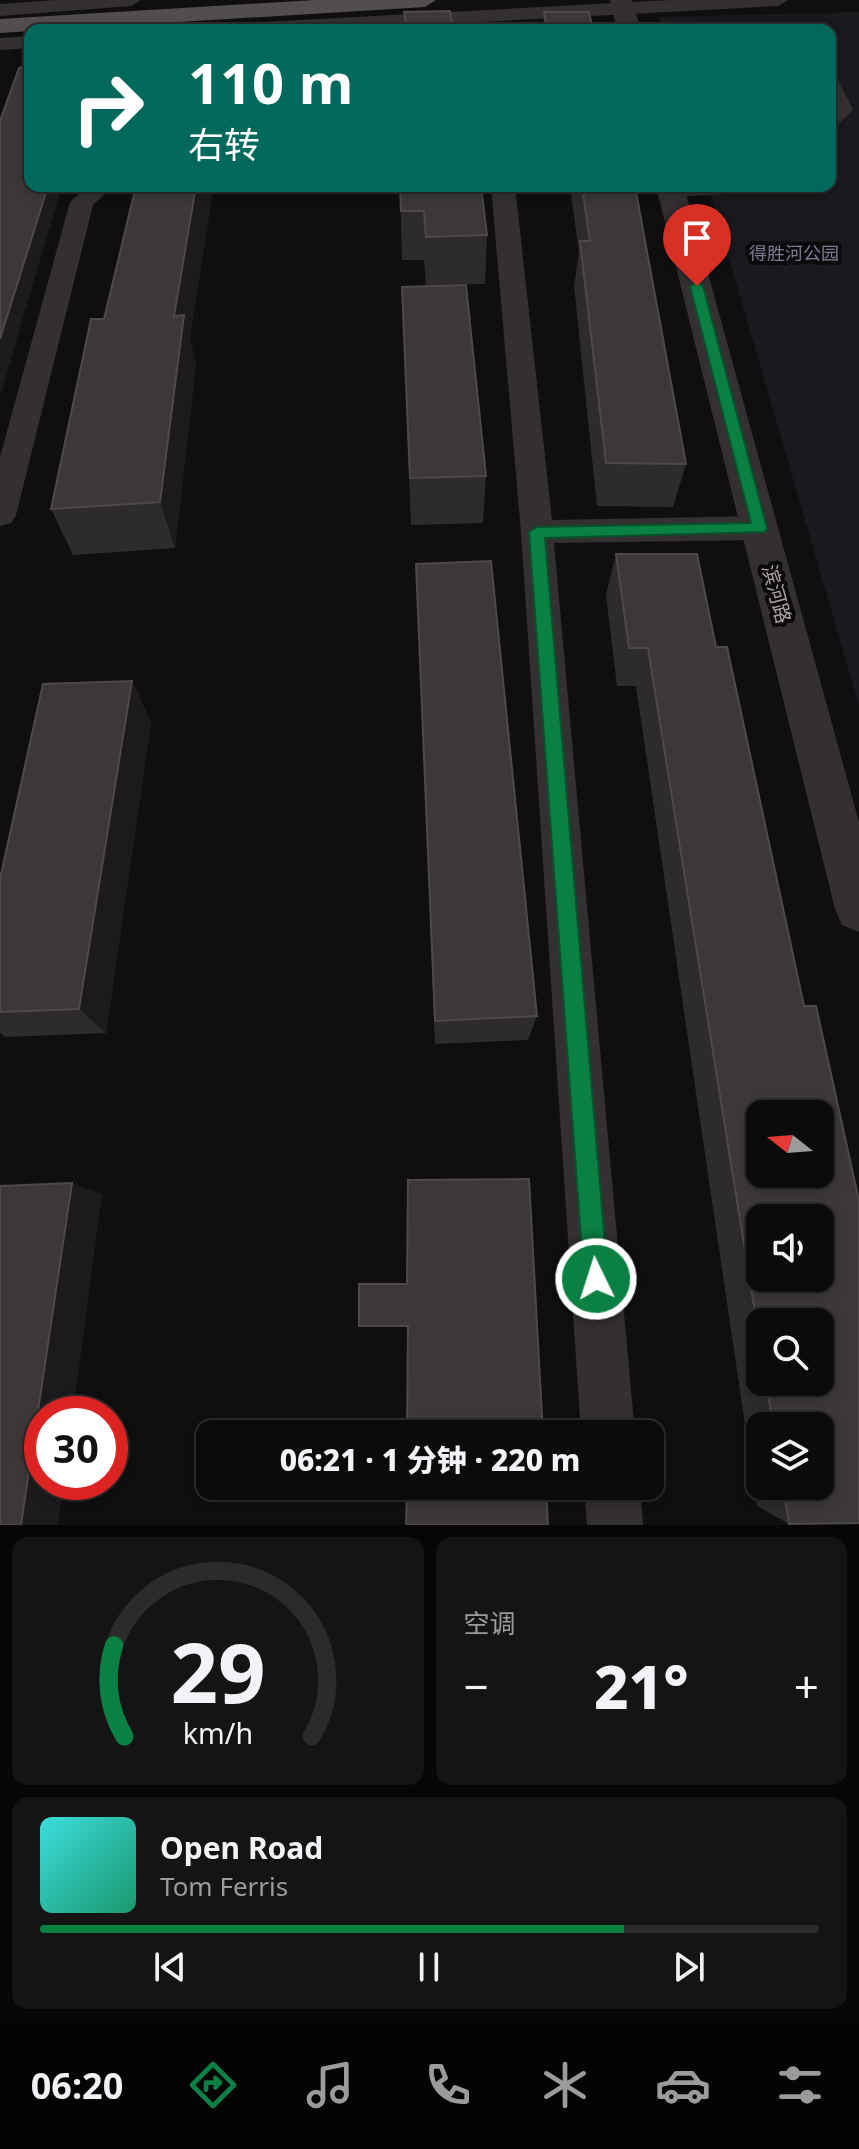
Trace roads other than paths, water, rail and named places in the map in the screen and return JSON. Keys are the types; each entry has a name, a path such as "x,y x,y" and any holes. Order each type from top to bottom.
{"main road":[{"path":"31,24 425,0"},
{"path":"0,26 24,24"}],"street":[{"path":"0,10 131,0"},
{"path":"317,24 622,4 778,0"},
{"path":"622,4 627,24"},
{"path":"0,44 24,42"},
{"path":"836,97 842,110 836,114"},
{"path":"0,515 82,202 94,192"},
{"path":"504,192 537,532 607,1420"},
{"name":"滨河路","path":"672,192 859,909"},
{"path":"537,532 760,528"},
{"path":"613,1500 615,1525"}],"park label":[{"name":"得胜河公园","path":"794,253"}]}
